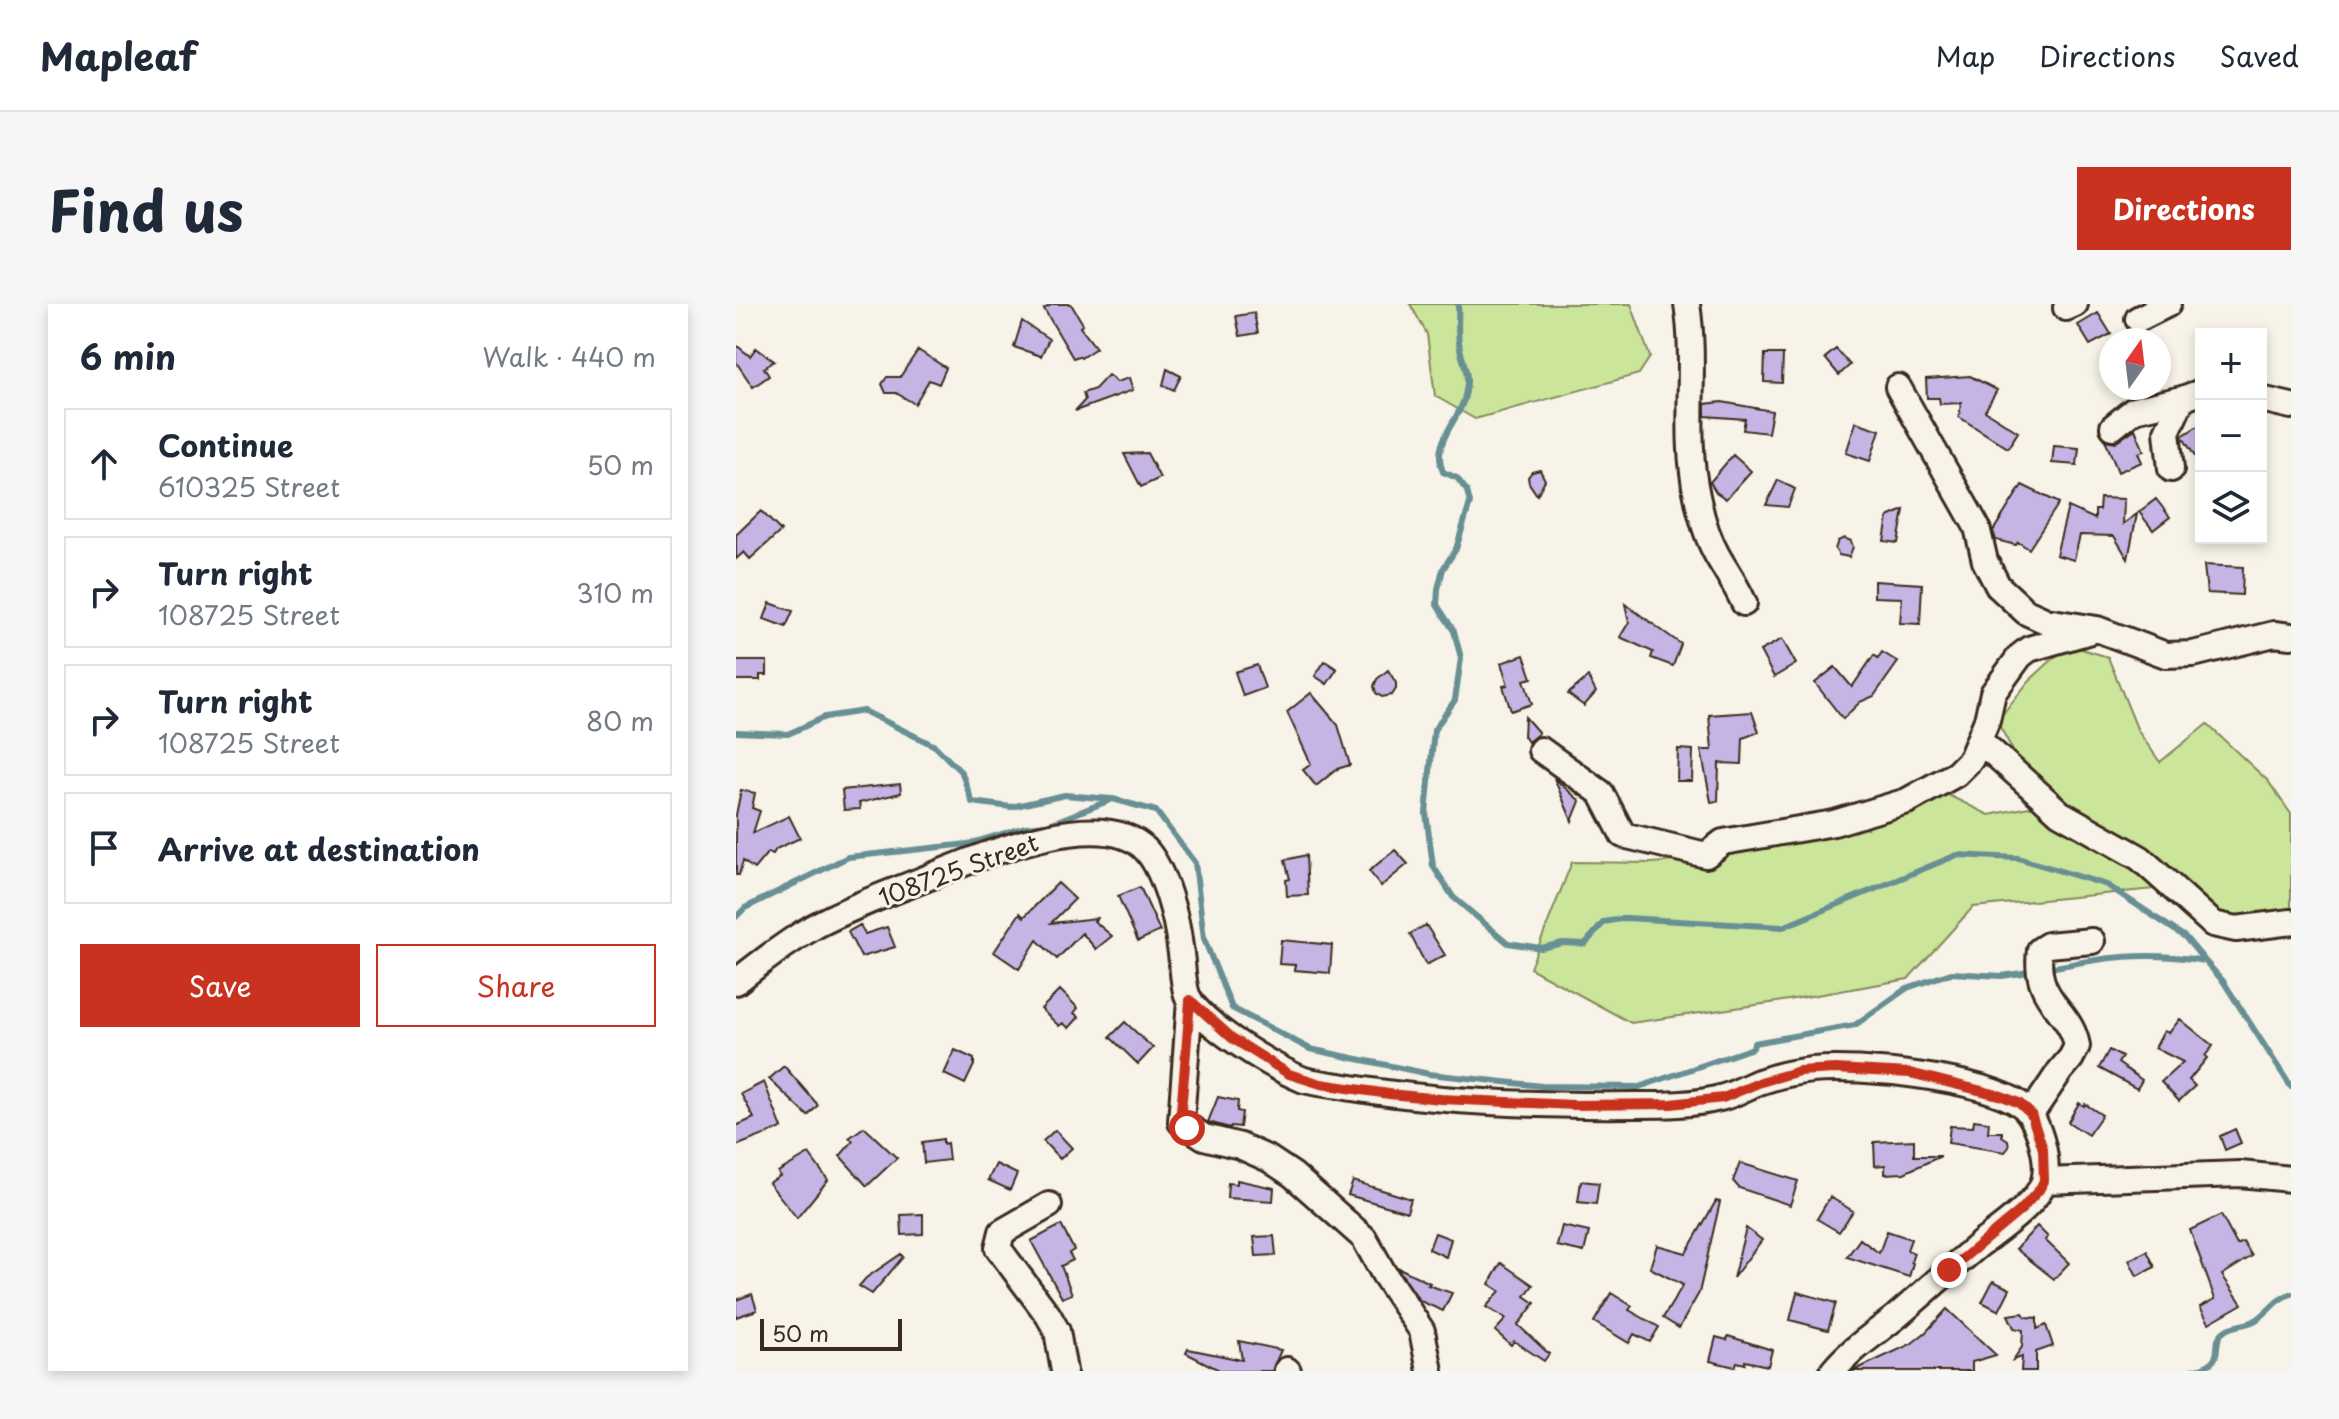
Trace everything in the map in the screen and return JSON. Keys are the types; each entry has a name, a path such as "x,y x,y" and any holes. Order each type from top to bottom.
{"street":[{"path":"1687,304 1692,342 1693,480 1710,541 1735,581 1744,603"},
{"path":"2138,319 2168,304"},
{"path":"1898,387 1977,527 1990,573 2011,600 2026,612 2046,621 2097,629 2149,651 2180,656 2274,634 2291,636"},
{"path":"2113,427 2134,410 2191,396"},
{"path":"2171,469 2167,432 2191,396"},
{"path":"2265,400 2291,406"},
{"path":"1541,750 1601,793 1623,835 1706,855 1723,842 1834,823 1907,801 1956,774 1971,759 1987,720 1993,693 2020,656 2029,649 2097,629"},
{"path":"1979,740 2060,813 2140,858 2213,924 2236,929 2291,922"},
{"name":"108725 Street","path":"736,982 774,951 850,909 1012,846 1042,838 1099,832 1115,834 1138,843 1157,865 1175,919 1190,1000 1181,1122 1204,1137 1240,1146 1269,1159 1293,1175 1364,1238 1422,1331 1430,1371"},
{"path":"2031,1114 2077,1046 2075,1035 2048,998 2042,982 2040,950 2048,945 2092,941"},
{"path":"1190,1000 1232,1038 1289,1074 1321,1084 1389,1094 1574,1105 1671,1104 1723,1098 1799,1071 1857,1069 1910,1073 1974,1087 2019,1103 2031,1114 2043,1149 2044,1181 2039,1190 2021,1210 1901,1313 1858,1344 1833,1371"},
{"path":"2044,1181 2240,1174 2291,1179"},
{"path":"1049,1205 1002,1232 998,1248 1019,1272 1057,1331 1064,1371"}],"green space":[{"path":"1410,304 1631,304 1650,357 1639,374 1475,419 1435,396 1427,334"},
{"path":"2068,645 2108,657 2138,731 2160,762 2207,724 2268,781 2291,814 2291,913 2219,923 2174,887 1973,907 1908,979 1631,1023 1530,968 1572,862 1652,863 1721,857 1944,793 1989,815 2034,806 2019,762 1997,721 2029,681"}],"building":[{"path":"1053,304 1071,304 1083,324 1080,327 1096,348 1081,358 1073,358 1044,309"},
{"path":"1254,313 1258,333 1240,336 1236,316"},
{"path":"2098,313 2107,328 2099,328 2099,340 2090,345 2078,325"},
{"path":"1022,321 1049,339 1041,356 1014,347"},
{"path":"736,345 750,356 756,348 774,361 764,368 769,376 753,387 736,362"},
{"path":"1836,349 1850,365 1839,375 1825,358"},
{"path":"918,350 946,368 939,384 929,380 915,404 896,393 886,393 882,384 887,377 900,377"},
{"path":"1765,354 1783,354 1782,383 1764,382"},
{"path":"1167,369 1181,376 1174,390 1163,385"},
{"path":"1108,375 1117,382 1129,378 1133,390 1075,411 1085,400 1083,393 1095,389"},
{"path":"1970,376 1997,390 1985,411 2018,432 2008,448 1959,417 1961,403 1940,404 1939,398 1927,398 1926,379"},
{"path":"1722,402 1772,411 1768,433 1743,430 1745,419 1705,416 1705,404"},
{"path":"1856,422 1880,430 1870,461 1846,453"},
{"path":"2195,428 2195,457 2182,436"},
{"path":"2135,429 2144,451 2138,453 2142,462 2118,472 2105,440 2116,442"},
{"path":"2054,446 2079,448 2077,465 2052,463"},
{"path":"1147,453 1160,478 1141,487 1124,454"},
{"path":"1733,455 1751,471 1726,499 1716,492 1710,482"},
{"path":"1540,470 1545,480 1537,495 1528,477"},
{"path":"1778,480 1795,489 1788,507 1766,505"},
{"path":"2022,485 2059,503 2029,549 2018,542 2016,545 1996,540 1993,531"},
{"path":"2100,498 2124,499 2123,524 2137,514 2128,559 2114,536 2080,535 2074,560 2056,555 2068,507 2095,519"},
{"path":"2156,499 2170,517 2153,530 2139,512"},
{"path":"1904,510 1898,543 1884,541 1888,517"},
{"path":"761,511 781,531 750,559 744,552 736,559 736,535"},
{"path":"1844,538 1851,541 1853,547 1849,557 1839,555 1835,549 1838,541"},
{"path":"2204,565 2243,567 2242,595 2207,593"},
{"path":"1874,581 1922,584 1920,624 1900,623 1902,598 1874,597"},
{"path":"770,603 793,611 786,627 764,619"},
{"path":"1625,604 1681,644 1673,666 1651,658 1653,652 1620,637 1629,622"},
{"path":"1782,639 1796,664 1774,677 1760,651"},
{"path":"1882,652 1898,662 1874,696 1860,702 1843,719 1815,683 1835,667 1852,687 1874,655 1878,658"},
{"path":"1524,655 1532,678 1524,680 1532,704 1511,711 1503,686 1508,685 1501,663"},
{"path":"736,661 767,661 767,675 760,675 760,680 736,680"},
{"path":"1325,661 1337,669 1327,684 1315,676"},
{"path":"1257,665 1265,688 1243,696 1235,672"},
{"path":"1388,670 1396,689 1392,695 1382,697 1376,693 1374,686"},
{"path":"1588,677 1596,692 1584,706 1568,694"},
{"path":"1311,693 1338,725 1350,765 1337,769 1316,786 1303,770 1311,764 1287,712"},
{"path":"1752,712 1759,732 1743,738 1742,764 1719,763 1718,801 1711,802 1701,750 1712,750 1709,715"},
{"path":"1525,717 1539,733 1528,742 1524,736"},
{"path":"1678,749 1693,750 1692,781 1677,781"},
{"path":"1554,778 1580,801 1572,821"},
{"path":"900,784 901,793 859,803 860,809 844,810 842,790"},
{"path":"741,790 755,793 752,808 760,811 753,833 789,816 800,838 776,849 773,854 768,852 754,869 743,861 739,875 736,875 736,815"},
{"path":"1395,850 1408,864 1381,886 1369,871"},
{"path":"1306,855 1308,895 1287,896 1286,880 1290,879 1285,860"},
{"path":"1058,883 1075,899 1051,923 1097,918 1094,921 1112,936 1096,949 1082,933 1057,959 1037,940 1019,969 994,952 1020,913 1024,917"},
{"path":"1140,887 1160,931 1138,941 1118,896"},
{"path":"860,925 865,934 887,927 895,947 861,957 848,932"},
{"path":"1426,925 1445,955 1426,965 1410,934"},
{"path":"1281,940 1332,945 1330,973 1294,970 1295,965 1279,964"},
{"path":"1060,990 1078,1008 1074,1013 1079,1017 1069,1028 1063,1023 1059,1026 1041,1009"},
{"path":"2180,1019 2213,1046 2189,1080 2195,1086 2179,1101 2161,1082 2183,1062 2155,1048 2164,1031 2169,1033"},
{"path":"1125,1022 1153,1048 1138,1064 1110,1037"},
{"path":"955,1050 974,1059 965,1084 944,1074"},
{"path":"2109,1050 2122,1057 2118,1063 2142,1080 2137,1089 2099,1068"},
{"path":"784,1066 818,1105 808,1116 769,1079"},
{"path":"764,1082 782,1128 736,1146 736,1126 754,1118 741,1094"},
{"path":"1218,1097 1238,1101 1237,1111 1242,1112 1240,1127 1230,1128 1208,1122"},
{"path":"2079,1103 2102,1115 2088,1135 2068,1122"},
{"path":"1974,1120 1989,1122 1988,1132 2002,1132 2008,1140 2009,1147 2005,1152 1948,1143 1950,1126 1973,1127"},
{"path":"864,1127 897,1158 867,1186 840,1156 853,1141 849,1138"},
{"path":"2235,1129 2241,1143 2225,1150 2220,1136"},
{"path":"1055,1130 1072,1148 1060,1159 1043,1141"},
{"path":"943,1139 943,1144 947,1143 949,1160 924,1163 922,1142"},
{"path":"1914,1140 1914,1156 1941,1156 1904,1173 1885,1174 1885,1165 1875,1166 1874,1142"},
{"path":"809,1154 828,1180 797,1218 769,1183 780,1176 778,1172"},
{"path":"1740,1163 1798,1181 1790,1205 1739,1188 1733,1181"},
{"path":"996,1164 1017,1174 1010,1190 988,1180"},
{"path":"1237,1180 1274,1188 1273,1201 1227,1198 1228,1183 1237,1184"},
{"path":"1353,1181 1411,1199 1407,1212 1348,1195"},
{"path":"1581,1181 1599,1183 1596,1204 1578,1202"},
{"path":"1830,1197 1853,1211 1839,1232 1817,1219"},
{"path":"1716,1201 1720,1202 1699,1293 1679,1328 1663,1318 1683,1285 1650,1268 1657,1245 1686,1253"},
{"path":"923,1214 923,1234 902,1235 901,1215"},
{"path":"2221,1215 2237,1245 2243,1242 2252,1256 2222,1275 2242,1304 2209,1323 2200,1307 2215,1299 2190,1230"},
{"path":"1061,1225 1074,1250 1069,1253 1073,1260 1061,1266 1072,1294 1062,1298 1031,1241"},
{"path":"1562,1226 1589,1232 1584,1252 1557,1246"},
{"path":"2037,1226 2048,1237 2045,1240 2069,1263 2054,1279 2016,1249"},
{"path":"1746,1228 1762,1240 1733,1278"},
{"path":"1887,1231 1911,1239 1907,1250 1914,1253 1909,1277 1847,1257 1860,1239 1879,1253"},
{"path":"1435,1233 1451,1239 1446,1257 1429,1249"},
{"path":"1274,1236 1276,1255 1256,1256 1254,1237"},
{"path":"2147,1251 2155,1267 2137,1276 2129,1260"},
{"path":"901,1254 903,1257 872,1294 859,1286 866,1278"},
{"path":"1501,1263 1533,1285 1525,1296 1535,1303 1518,1325 1549,1354 1544,1361 1514,1341 1511,1345 1495,1331 1506,1319 1486,1307 1500,1291 1489,1284"},
{"path":"1397,1267 1430,1283 1428,1285 1452,1293 1443,1311 1420,1301"},
{"path":"1993,1281 2010,1289 1999,1311 1982,1302"},
{"path":"1797,1292 1836,1303 1828,1330 1790,1320"},
{"path":"1611,1293 1632,1306 1629,1310 1659,1327 1650,1342 1634,1334 1629,1343 1594,1322"},
{"path":"752,1294 757,1310 736,1317 736,1300"},
{"path":"1947,1309 1996,1355 1972,1362 1972,1371 1853,1371 1911,1344"},
{"path":"2023,1313 2026,1317 2037,1318 2037,1329 2046,1325 2053,1346 2036,1352 2036,1371 2021,1371 2022,1357 2013,1360 2022,1347 2023,1330 2014,1328 2008,1315"},
{"path":"1728,1336 1772,1350 1768,1366 1745,1361 1745,1364 1737,1362 1735,1367 1710,1361 1716,1337 1727,1340"},
{"path":"1239,1341 1281,1350 1272,1371 1221,1371 1186,1353 1188,1349 1242,1360"}],"waterway":[{"path":"1458,304 1458,337 1467,383 1463,401 1444,440 1440,461 1443,472 1457,478 1467,491 1470,503 1456,549 1443,569 1437,605 1454,631 1461,658 1455,700 1434,730 1426,813 1433,866 1453,897 1508,943 1541,948 1563,943 1585,944 1604,922 1626,918 1783,927 1957,855 2018,858 2107,885 2185,937 2205,961"},
{"path":"736,732 788,734 825,717 864,711 935,746 962,773 972,802 1011,807 1065,795 1111,799"},
{"path":"736,917 745,908 848,857 968,844 1025,827 1047,825 1113,799 1156,811 1195,863 1204,939 1232,1008 1310,1049 1429,1074 1542,1086 1639,1087 1753,1048 1754,1043 1855,1025 1907,988 1951,973 2002,976 2035,971"},
{"path":"2046,969 2126,957 2164,956 2205,961 2223,981 2291,1087"},
{"path":"2188,1371 2211,1363 2220,1335 2226,1330 2256,1320 2291,1294"}],"route":[{"path":"1187,1128 1181,1122 1180,1115 1184,1101 1182,1085 1188,1054 1190,1000 1232,1038 1289,1074 1321,1084 1389,1094 1574,1105 1671,1104 1723,1098 1799,1071 1835,1069 1910,1073 1974,1087 2019,1103 2031,1114 2043,1149 2044,1181 2039,1190 2021,1210 1949,1270"}]}
